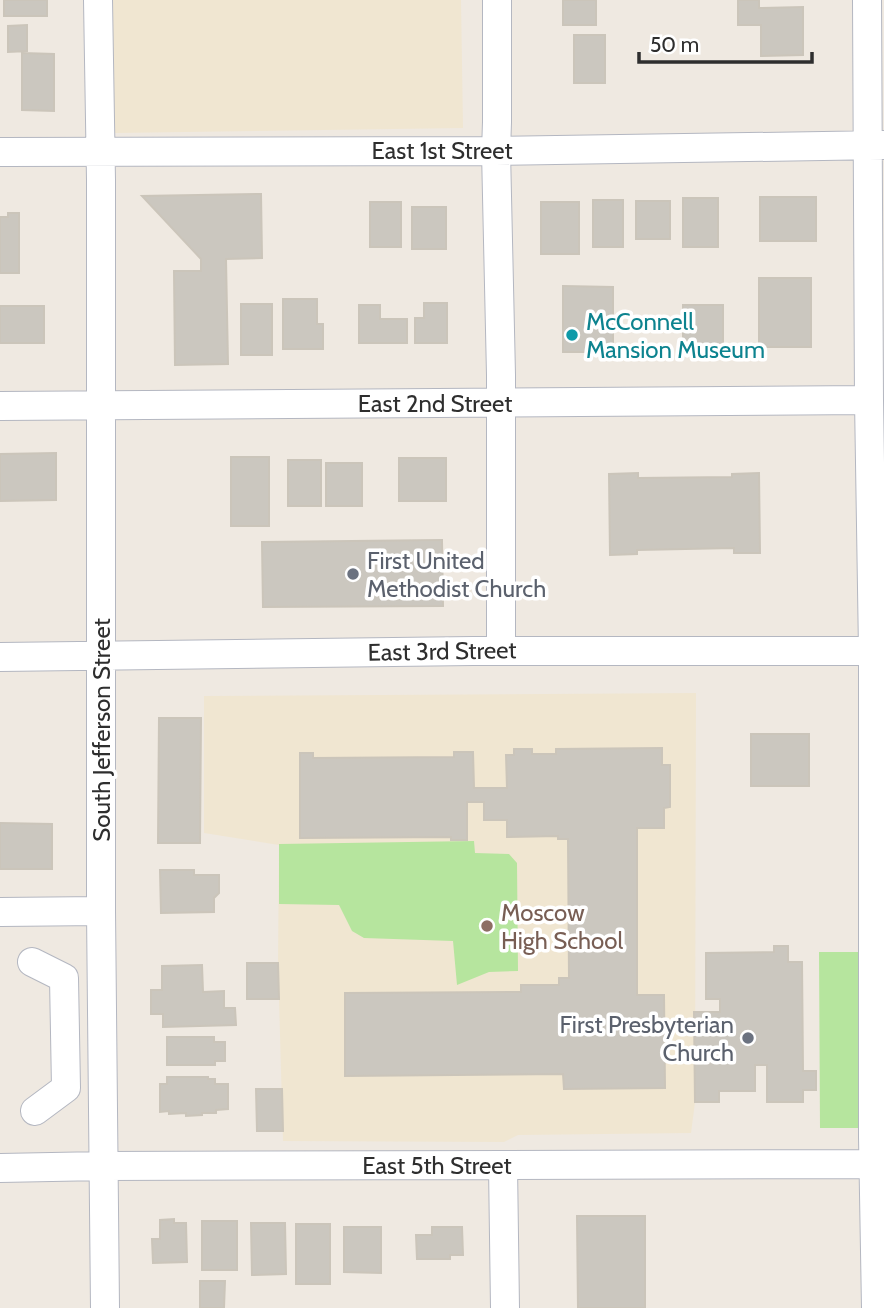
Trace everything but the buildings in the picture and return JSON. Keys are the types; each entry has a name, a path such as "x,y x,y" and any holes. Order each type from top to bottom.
{"street":[{"name":"South Jefferson Street","path":"98,0 102,405 101,911 104,1308"},
{"path":"497,0 501,650"},
{"path":"867,0 876,145 869,400 878,651 873,1164 876,1308"},
{"name":"East 1st Street","path":"0,152 496,151 876,145"},
{"name":"East 2nd Street","path":"0,406 869,400"},
{"name":"East 3rd Street","path":"0,657 501,650 878,651"},
{"path":"0,912 101,911"},
{"path":"32,962 64,978 66,1088 35,1111"},
{"path":"502,1164 505,1308"},
{"name":"East 5th Street","path":"0,1168 873,1164"}],"shaded area":[{"path":"112,0 461,0 463,128 114,133"},
{"name":"Moscow High School","path":"696,693 695,1102 691,1133 518,1135 504,1142 283,1141 278,963 279,845 204,833 204,696"}],"green space":[{"path":"474,841 475,853 509,854 517,863 518,971 489,972 457,985 453,941 364,938 352,931 339,905 279,904 279,844"},
{"path":"819,952 858,952 860,1128 820,1128"}],"place":[{"name":"McConnell Mansion Museum","path":"572,335"},
{"name":"First United Methodist Church","path":"353,574"},
{"name":"Moscow High School","path":"487,926"},
{"name":"First Presbyterian Church","path":"748,1038"}]}
